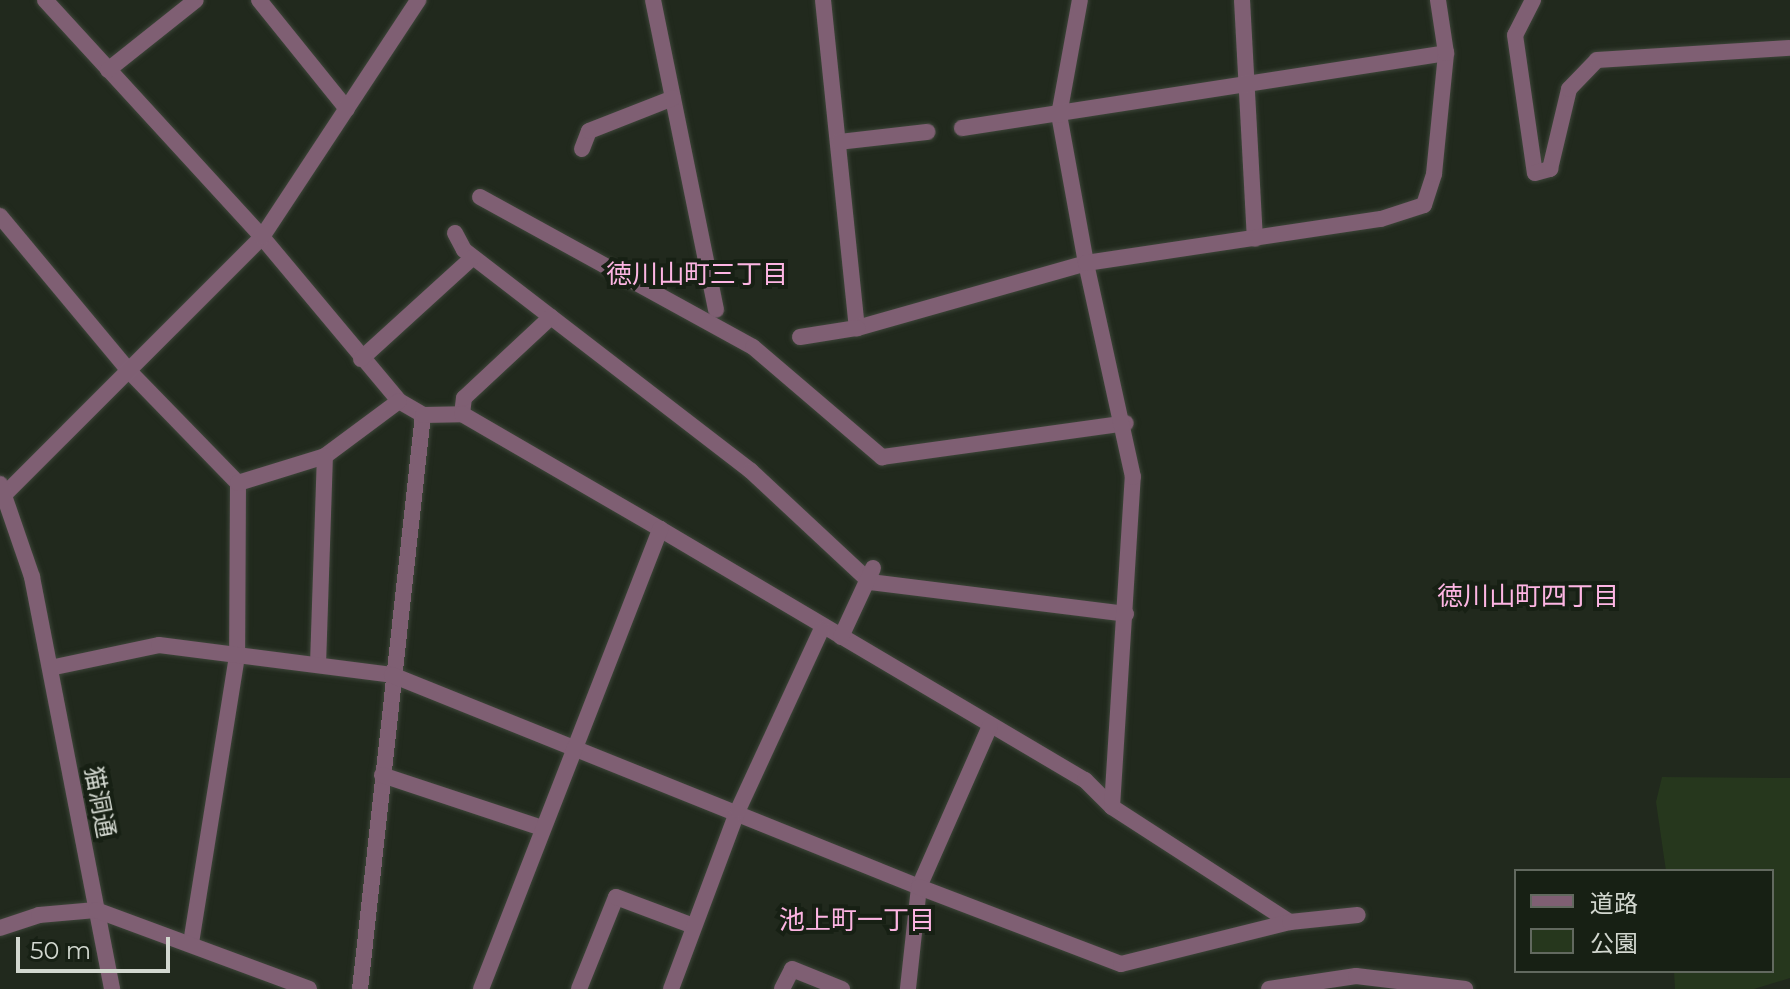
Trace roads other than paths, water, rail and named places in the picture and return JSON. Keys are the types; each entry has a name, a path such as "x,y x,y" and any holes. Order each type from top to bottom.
{"street":[{"path":"45,0 262,237 399,401 423,415 462,414 660,529 821,630 841,637 1085,780 1112,807 1290,922"},
{"path":"108,70 196,0"},
{"path":"259,0 347,109"},
{"path":"2,492 129,371 262,237 418,0"},
{"path":"653,0 716,310"},
{"path":"823,0 857,328"},
{"path":"1080,0 1059,115 1086,263 1126,423 1133,477 1112,807"},
{"path":"1242,0 1255,239"},
{"path":"800,337 857,328 1086,263 1255,239 1424,205 1434,174 1446,53 1438,0"},
{"path":"1533,0 1515,35 1535,173 1550,169 1569,89 1597,60 1790,48"},
{"path":"962,128 1446,53"},
{"path":"582,149 589,131 673,98"},
{"path":"839,142 927,132"},
{"path":"480,197 753,347 882,457 1126,423"},
{"path":"0,216 129,371 238,483 237,656 191,943"},
{"path":"455,233 473,257 751,471 872,575 1126,614"},
{"path":"361,359 473,257"},
{"path":"462,414 464,398 551,317"},
{"path":"238,483 325,456 399,401"},
{"path":"360,989 392,675 423,415"},
{"path":"318,665 325,456"},
{"name":"猫洞通","path":"2,492 50,668 112,989"},
{"path":"481,989 660,529"},
{"path":"841,637 872,575"},
{"path":"671,989 738,810 821,630"},
{"path":"50,668 159,645 392,675 574,744 919,887 1121,964 1290,922 1358,915"},
{"path":"908,989 919,887 990,726"},
{"path":"382,775 542,828"},
{"path":"579,989 616,897 693,926"},
{"path":"0,928 39,915 96,910 309,989"},
{"path":"782,989 792,969 842,989"},
{"path":"1269,989 1356,976 1465,989"}],"district":[{"name":"徳川山町三丁目","path":"697,275"},
{"name":"徳川山町四丁目","path":"1528,597"},
{"name":"池上町一丁目","path":"857,921"}]}
